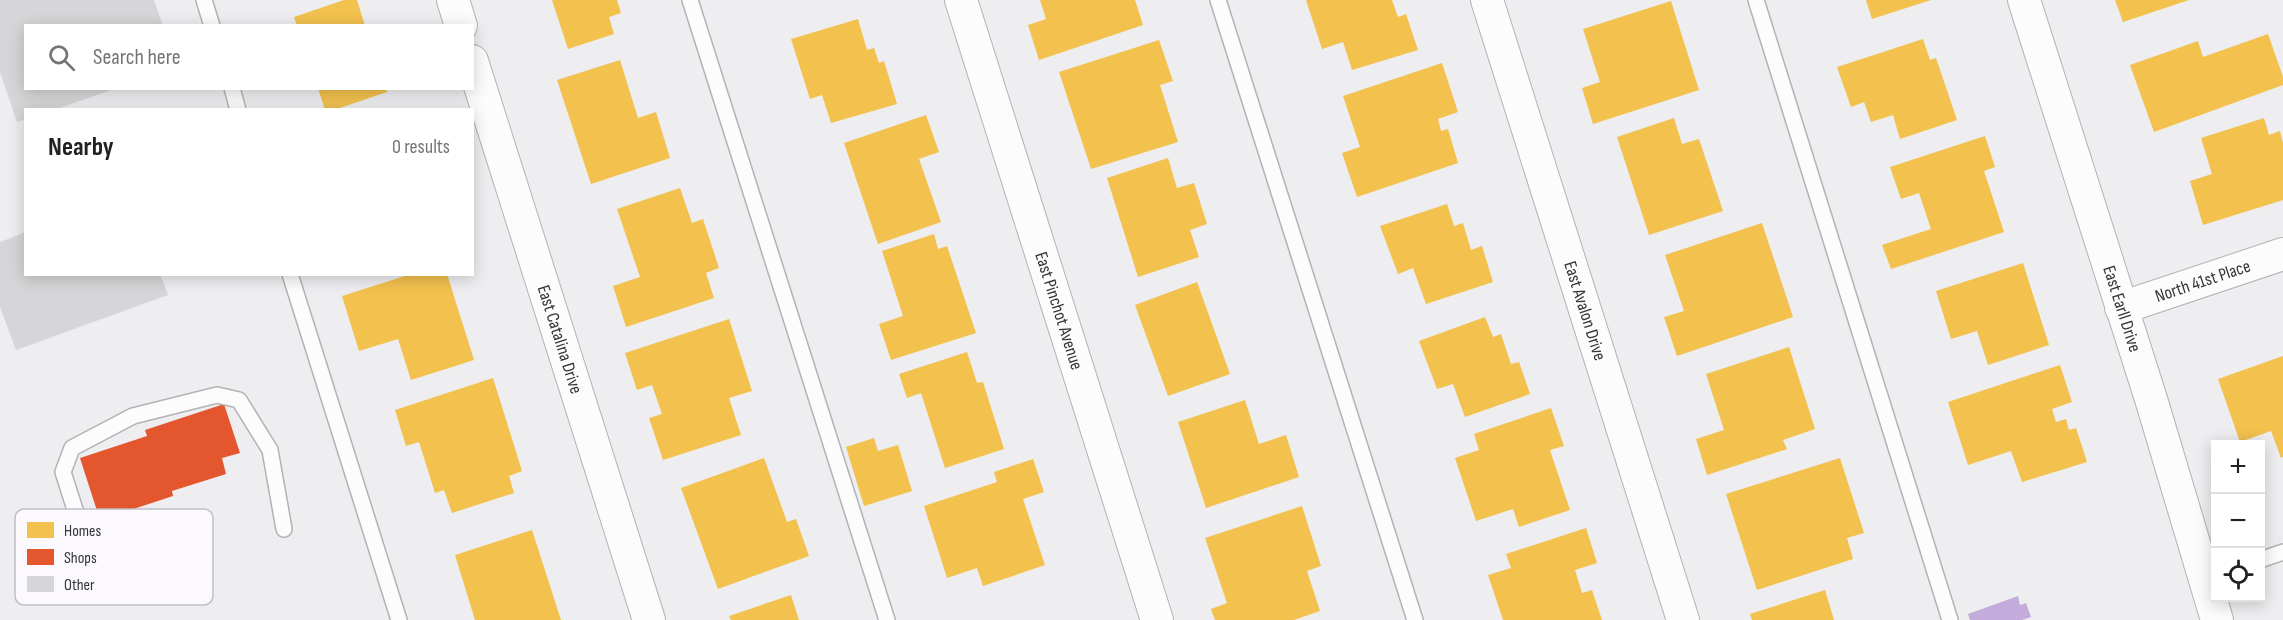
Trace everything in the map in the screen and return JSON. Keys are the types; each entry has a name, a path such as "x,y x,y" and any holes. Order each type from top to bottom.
{"street":[{"path":"453,0 460,24"},
{"name":"East Pinchot Avenue","path":"961,0 1158,620"},
{"name":"East Avalon Drive","path":"1487,0 1683,620"},
{"name":"East Earll Drive","path":"2024,0 2121,308 2210,577 2217,620"},
{"name":"East Catalina Drive","path":"474,67 649,620"},
{"name":"North 41st Place","path":"2121,308 2283,254"}],"lane":[{"path":"204,0 211,24"},
{"path":"690,0 887,620"},
{"path":"1218,0 1414,620"},
{"path":"1756,0 1950,620"},
{"path":"233,90 237,108"},
{"path":"291,276 399,620"},
{"path":"75,509 63,472 72,448 132,416 217,395 239,400 270,450 284,529"},
{"path":"2265,558 2283,552"}],"shaded area":[{"path":"2018,596 2020,605 2026,603 2031,617 2022,620 1970,620 1968,614"}],"building: Homes":[{"path":"344,0 357,0 364,24 296,24 294,17"},
{"path":"552,0 617,0 621,13 609,17 614,34 568,49"},
{"path":"1040,0 1135,0 1143,25 1039,60 1028,25 1046,19"},
{"path":"1306,0 1392,0 1398,17 1406,14 1418,50 1352,70 1343,42 1322,49"},
{"path":"1866,0 1931,0 1872,19"},
{"path":"2115,0 2189,0 2123,22"},
{"path":"1671,1 1699,90 1593,124 1582,88 1600,82 1583,29"},
{"path":"858,19 867,50 874,48 879,63 884,61 897,104 831,123 822,95 810,99 791,39"},
{"path":"2268,34 2283,77 2283,85 2154,132 2130,65 2198,41 2203,57"},
{"path":"1923,39 1930,60 1936,58 1957,120 1900,139 1893,115 1871,122 1864,102 1851,107 1837,67"},
{"path":"1159,40 1173,81 1160,85 1178,142 1091,169 1059,72"},
{"path":"620,60 638,118 656,112 670,158 591,184 557,80"},
{"path":"1442,63 1458,112 1438,119 1441,131 1448,129 1458,163 1357,197 1342,153 1360,147 1343,96"},
{"path":"319,90 386,90 387,92 340,108 324,108"},
{"path":"926,115 939,152 919,159 941,222 878,244 844,143"},
{"path":"1674,118 1682,144 1699,139 1723,211 1649,235 1617,137"},
{"path":"2264,118 2269,135 2280,131 2283,143 2283,200 2203,225 2190,181 2212,174 2201,138"},
{"path":"1985,136 1995,167 1984,171 2004,232 1891,269 1882,245 1931,229 1919,193 1901,199 1890,167"},
{"path":"1168,158 1177,188 1194,183 1207,224 1190,230 1199,257 1138,277 1107,178"},
{"path":"680,188 692,223 703,219 719,268 706,273 714,298 626,327 613,286 640,277 617,209"},
{"path":"1447,204 1454,226 1463,223 1471,250 1482,246 1493,282 1426,304 1413,268 1398,274 1380,226"},
{"path":"1762,223 1793,317 1677,356 1664,317 1684,311 1665,255"},
{"path":"934,234 938,249 947,246 976,333 891,360 879,324 903,316 882,251"},
{"path":"2023,263 2049,345 1988,365 1977,331 1951,339 1936,291"},
{"path":"405,276 448,276 474,360 411,380 398,339 359,351 342,296"},
{"path":"1197,282 1230,374 1168,396 1135,305"},
{"path":"1485,317 1493,337 1501,334 1511,364 1519,362 1530,394 1465,417 1453,384 1437,389 1419,341"},
{"path":"729,319 752,391 729,398 741,435 663,460 649,418 662,414 652,385 637,390 625,353"},
{"path":"1789,347 1815,429 1783,440 1787,449 1707,475 1696,439 1724,430 1706,374"},
{"path":"967,352 977,383 983,382 1004,449 945,468 921,393 907,398 899,374"},
{"path":"2283,356 2283,457 2281,458 2271,431 2239,440 2218,379"},
{"path":"2060,365 2072,402 2052,409 2056,422 2066,419 2069,430 2076,428 2087,462 2022,482 2011,451 1968,465 1948,402"},
{"path":"493,378 522,471 509,476 514,493 452,513 444,490 435,493 419,442 406,446 395,410"},
{"path":"1245,400 1259,444 1286,435 1299,477 1206,508 1178,422"},
{"path":"1551,408 1564,446 1550,450 1570,510 1519,527 1513,509 1476,521 1455,458 1479,450 1474,434"},
{"path":"874,438 878,451 898,445 912,491 864,506 846,447"},
{"path":"764,458 787,522 796,519 809,556 718,589 681,488"},
{"path":"1840,458 1864,533 1847,538 1853,559 1757,590 1726,494"},
{"path":"1033,459 1044,492 1023,499 1045,565 983,586 977,568 947,578 924,506 997,482 994,472"},
{"path":"1302,506 1321,566 1307,571 1320,611 1294,620 1215,620 1211,609 1227,603 1205,538"},
{"path":"1586,528 1597,563 1575,570 1582,593 1592,590 1602,620 1503,620 1488,575 1511,568 1506,554"},
{"path":"532,530 561,620 475,620 455,555"},
{"path":"1825,590 1834,620 1752,620 1750,614"},
{"path":"791,595 799,620 731,620 729,616"}],"building: Shops":[{"path":"224,404 240,453 222,458 226,474 172,491 173,496 133,509 96,509 80,458 147,436 145,430"}],"building: Other":[{"path":"0,0 154,0 162,24 24,24 24,90 111,90 60,108 24,108 24,120 17,122 0,72"},
{"path":"24,233 24,276 161,276 168,295 16,350 0,307 0,242"}]}
